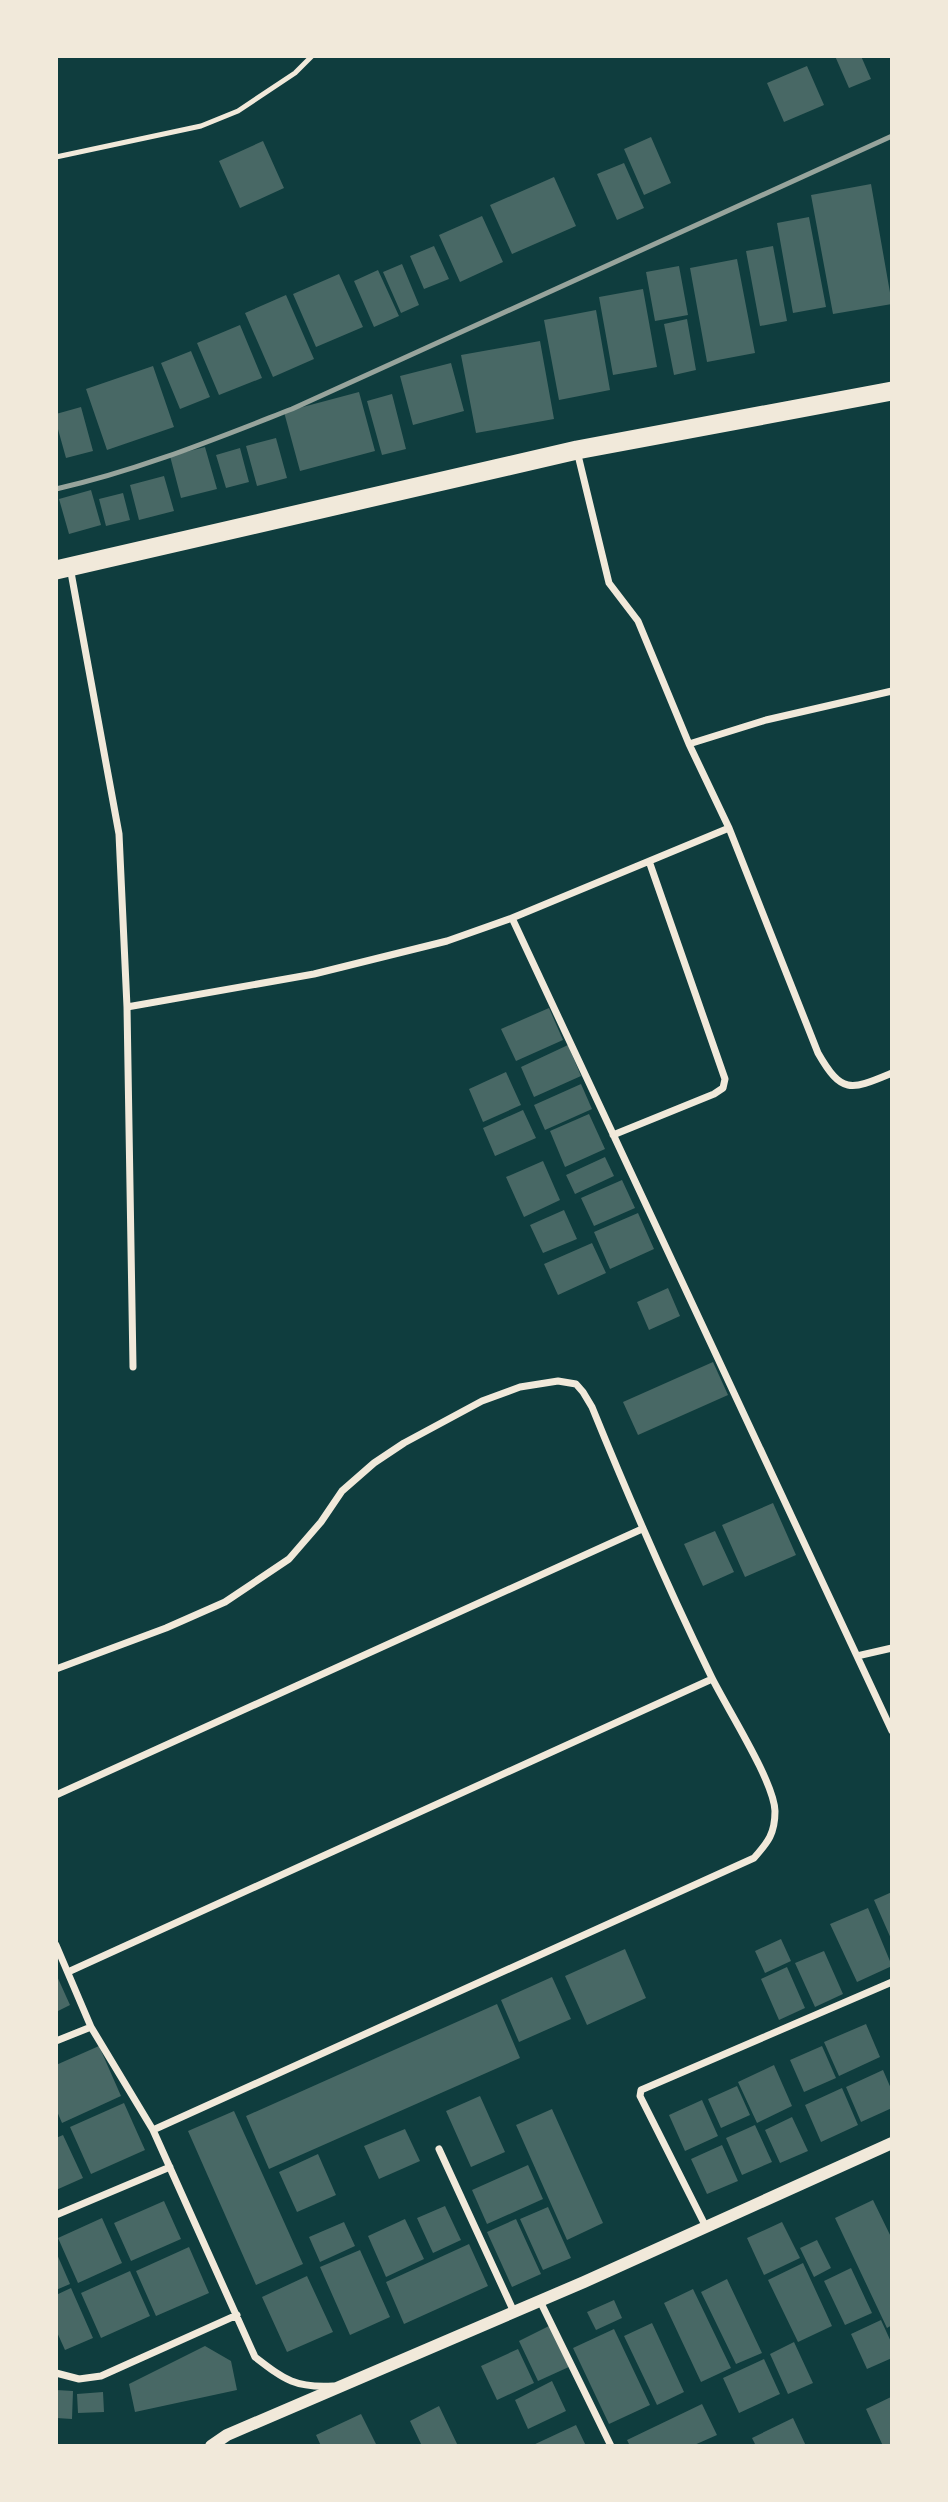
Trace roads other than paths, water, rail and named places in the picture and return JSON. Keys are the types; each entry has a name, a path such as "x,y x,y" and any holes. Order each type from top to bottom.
{"highway":[{"path":"63,568 577,450 892,391"}],"street":[{"path":"577,450 609,583 638,621 729,828 818,1053 829,1073 840,1084 857,1087 892,1073"},
{"path":"63,568 119,834 127,1007 133,1367"},
{"path":"690,744 766,720 892,691"},
{"path":"127,1007 314,974 447,941 512,918 729,828"},
{"path":"613,1135 714,1094 723,1088 725,1079 649,861"},
{"path":"512,918 892,1731"},
{"path":"56,1669 166,1629 225,1602 289,1559 321,1522 342,1491 374,1463 404,1443 482,1401 520,1387 558,1381 576,1384 583,1392 642,1529 712,1679 766,1781 775,1810 771,1838 754,1858 153,2130"},
{"path":"56,1795 642,1529"},
{"path":"857,1656 892,1647"},
{"path":"68,1972 712,1679"},
{"path":"56,1945 91,2026 153,2130 256,2357 283,2378 307,2387 341,2386"},
{"path":"706,2227 640,2096 641,2090 892,1982"},
{"path":"56,2041 91,2026"},
{"path":"211,2446 228,2435 540,2301 892,2143"},
{"path":"439,2149 514,2312"},
{"path":"56,2215 170,2167"},
{"path":"540,2301 611,2446"},
{"path":"56,2373 79,2379 101,2376 236,2315"}],"lane":[{"path":"56,157 201,126 238,111 295,73 312,56"}],"railway":[{"path":"56,489 146,464 292,409 892,136"}]}
